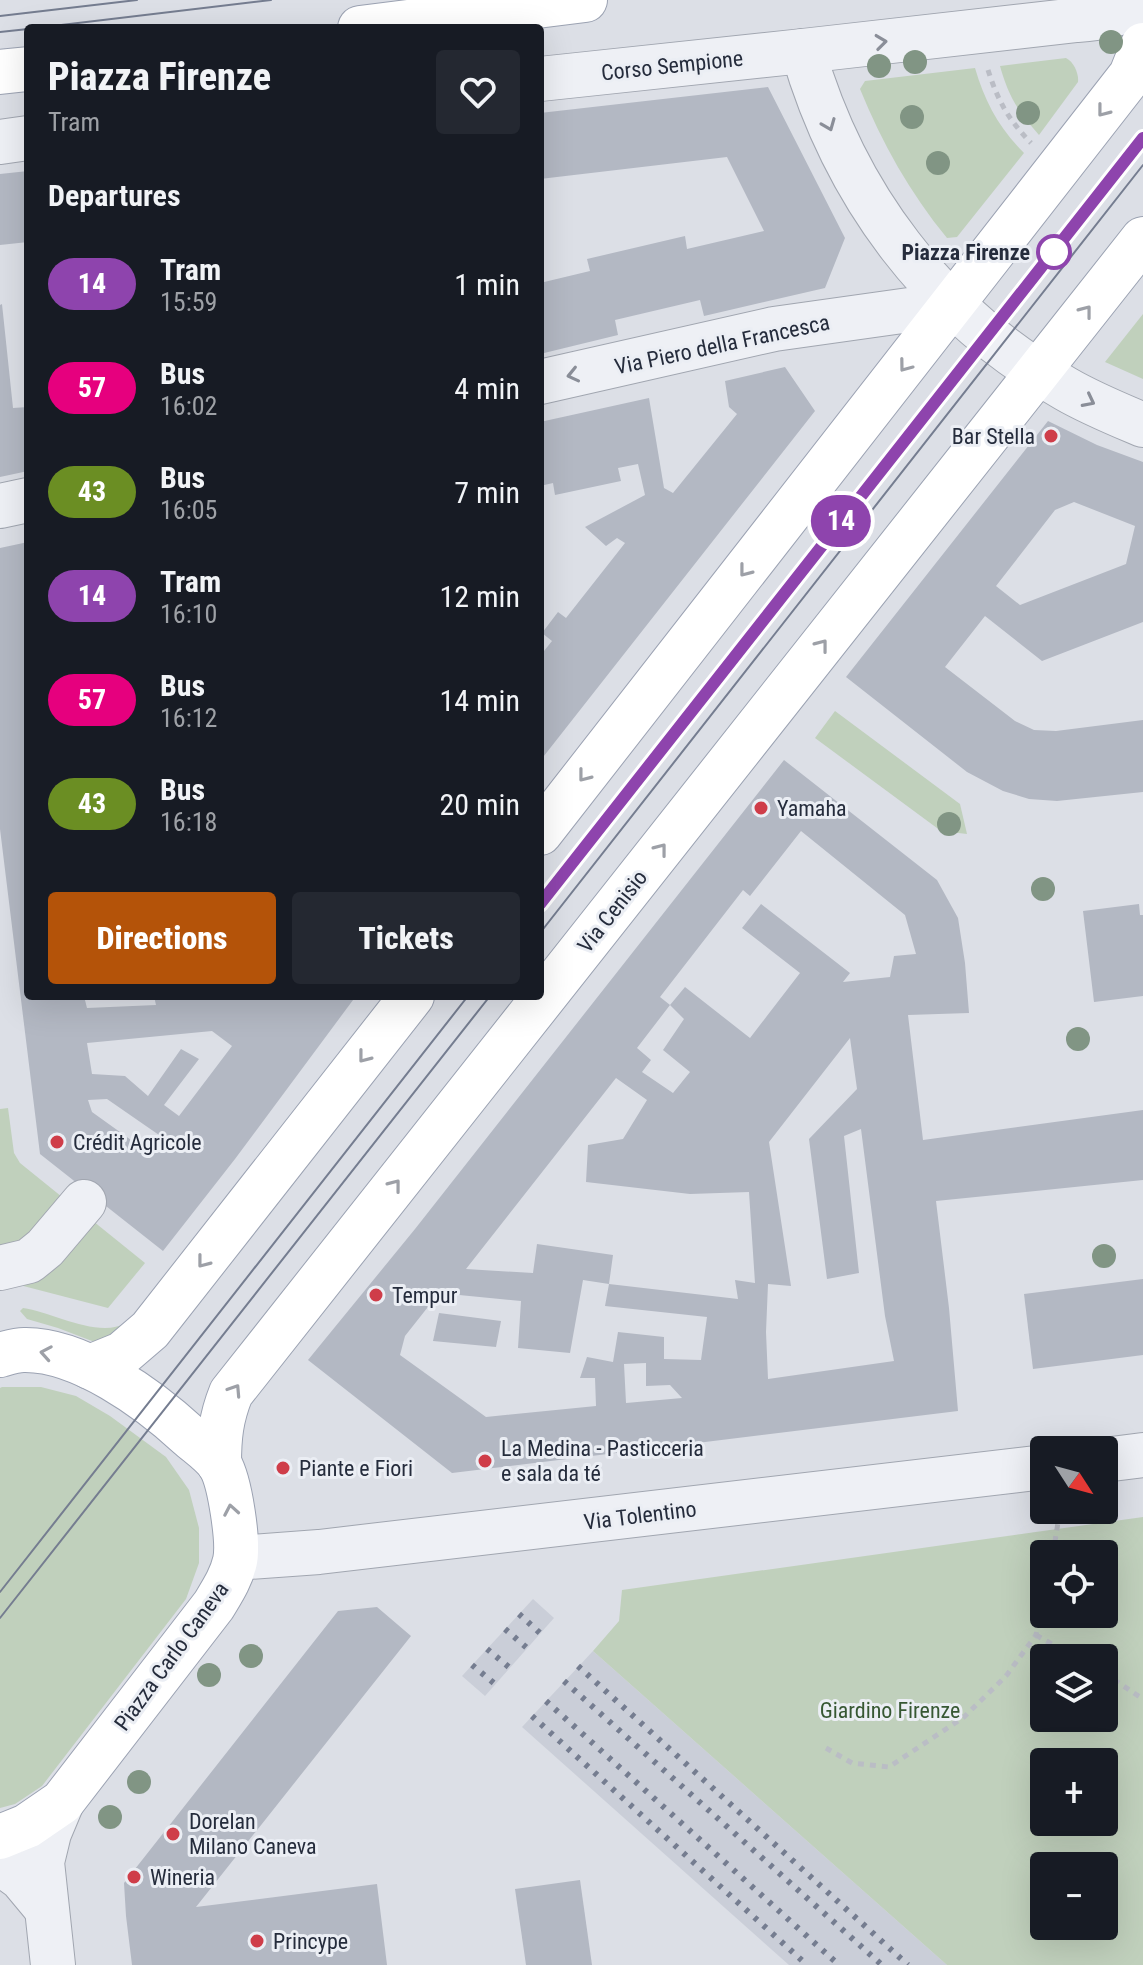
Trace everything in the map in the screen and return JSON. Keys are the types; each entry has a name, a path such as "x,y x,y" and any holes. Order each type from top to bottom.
{"main road":[{"path":"392,24 585,0"},
{"path":"544,828 1131,75 1143,45"},
{"path":"0,72 24,69"},
{"path":"1037,372 1143,239"},
{"name":"Via Cenisio","path":"544,997 1037,372"},
{"path":"90,1367 122,1354 150,1330 409,1000"},
{"name":"Via Cenisio","path":"219,1464 222,1415 231,1393 541,1000"},
{"path":"0,1355 22,1350 54,1354 90,1367 150,1402 219,1464"},
{"name":"Piazza Carlo Caneva","path":"0,1837 27,1826 62,1802 229,1582 236,1558 234,1526 219,1464"}],"street":[{"path":"1143,4 1105,18 803,51 824,112 854,177 902,250 927,279 987,336 1037,372 1105,409 1143,425"},
{"name":"Corso Sempione","path":"544,79 803,51"},
{"path":"0,142 24,139"},
{"name":"Via Piero della Francesca","path":"544,381 774,329 952,304"},
{"path":"0,506 24,501"},
{"path":"0,1268 29,1261 45,1248 84,1202"},
{"path":"1118,1458 1143,1455"},
{"name":"Via Tolentino","path":"236,1558 319,1552 1030,1469"},
{"name":"Piazza Carlo Caneva","path":"53,1965 42,1862 49,1833 62,1802"},
{"path":"0,1863 21,1878 46,1908"}],"path":[{"path":"987,67 1003,109 1038,149"},
{"path":"826,1748 852,1763 889,1767 964,1717 1006,1676 1036,1635 1038,1628"},
{"path":"1036,1635 1052,1644"},
{"path":"1118,1682 1143,1699"}],"shaded area":[{"path":"533,1599 554,1618 485,1696 462,1676"},
{"path":"593,1651 947,1965 789,1965 522,1727"}],"green space":[{"path":"1066,58 1075,68 1078,82 1039,135 1015,103 1000,66"},
{"path":"975,68 994,114 1024,153 957,237 947,238 898,167 860,89 865,81"},
{"path":"1143,314 1143,379 1105,362"},
{"path":"835,711 960,804 967,834 941,831 815,738"},
{"path":"8,1108 14,1153 20,1163 67,1201 39,1235 0,1251 0,1109"},
{"path":"88,1217 145,1263 108,1308 8,1282"},
{"path":"23,1308 102,1328 126,1323 107,1342 92,1341 27,1319 20,1311"},
{"path":"41,1387 76,1396 110,1416 166,1457 189,1490 199,1528 199,1563 186,1599 42,1786 15,1804 0,1808 0,1388"},
{"name":"Giardino Firenze","path":"1143,1517 1143,1965 947,1965 593,1651 619,1621 622,1590 1093,1524 1118,1524 1118,1521"}],"building":[{"path":"768,87 845,238 825,288 704,316 700,300 615,320 618,335 544,353 544,282 590,271 587,259 685,236 687,249 764,231 727,157 544,179 544,113"},
{"path":"24,171 24,242 0,245 0,174"},
{"path":"0,305 13,408 24,407 24,472 0,477"},
{"path":"785,367 815,411 544,756 544,651 552,641 544,635 544,630 558,612 566,618 625,543 617,538 606,546 585,527 645,495 638,464 618,468 621,481 555,495 553,483 544,485 544,421 649,398 664,488 673,493 737,414 729,407 725,381"},
{"path":"1048,421 1097,445 1143,462 1143,622 1042,661 985,616 945,667 1015,721 1034,730 1056,731 1143,720 1143,792 1057,801 1029,799 1003,791 967,772 846,677","holes":["1074,502 1135,526 1126,564 1020,605 996,586 1055,510"]},
{"path":"24,543 24,1000 85,1000 87,1008 156,1005 155,1000 353,1000 163,1251 40,1154 0,829 0,548","holes":["212,1031 232,1046 179,1116 164,1105 199,1059 181,1049 148,1096 125,1076 92,1074 87,1043","107,1099 159,1135 145,1150 92,1112 88,1100"]},
{"path":"784,760 937,880 958,918 969,1013 908,1015 923,1140 1143,1110 1143,1180 936,1201 958,1411 452,1473 308,1360 415,1229","holes":["801,831 905,915 916,954 894,956 890,977 843,982 850,973 761,904 742,928 800,973 750,1038 685,987 670,1005 660,997 743,890 750,896","670,1005 684,1019 663,1050 690,1072 673,1093 642,1072 651,1060 637,1048","850,1038 857,1089 809,1139 827,1279 859,1273 844,1136 861,1129 885,1316 894,1361 768,1379 768,1284 791,1286 769,1142","616,1078 647,1100 623,1139 588,1145 586,1182 690,1194 749,1192 755,1283 735,1280 738,1299 609,1284 613,1255 537,1244 533,1273 466,1269","583,1280 609,1284 605,1306 707,1317 701,1360 664,1359 664,1337 618,1332 613,1362 587,1357 580,1378 595,1378 596,1406 486,1417 400,1355 405,1336 439,1293 521,1301 518,1348 570,1353","646,1363 646,1386 670,1385 682,1398 626,1403 624,1364"]},
{"path":"1139,904 1140,915 1143,915 1143,996 1094,1002 1083,911"},
{"path":"1143,1279 1143,1355 1033,1369 1024,1294"},
{"path":"439,1313 501,1321 496,1347 433,1341"},
{"path":"377,1607 411,1636 196,1907 377,1884 387,1965 132,1965 124,1883 338,1611"},
{"path":"580,1880 592,1965 526,1965 515,1889"}],"tram line":[{"path":"0,16 137,0"},
{"path":"70,24 271,0"},
{"path":"0,32 24,29"},
{"path":"544,899 1143,138"},
{"name":"14","path":"544,899 1143,138"},
{"path":"544,928 1143,165"},
{"path":"0,1592 465,1000"},
{"path":"0,1618 487,1000"}],"railway":[{"path":"519,1614 541,1634"},
{"path":"505,1629 527,1648"},
{"path":"487,1649 510,1668"},
{"path":"472,1665 495,1684"},
{"path":"578,1666 908,1965"},
{"path":"564,1681 882,1965"},
{"path":"546,1701 839,1965"},
{"path":"532,1716 807,1965"}],"place":[{"name":"Piazza Firenze","path":"1054,252"},
{"name":"Bar Stella","path":"1051,436"},
{"name":"Yamaha","path":"761,808"},
{"name":"Crédit Agricole","path":"57,1142"},
{"name":"Tempur","path":"376,1295"},
{"name":"La Medina - Pasticceria e sala da té","path":"485,1461"},
{"name":"Piante e Fiori","path":"283,1468"},
{"name":"Dorelan Milano Caneva","path":"173,1834"},
{"name":"Wineria","path":"134,1877"},
{"name":"Princype","path":"257,1941"}]}
